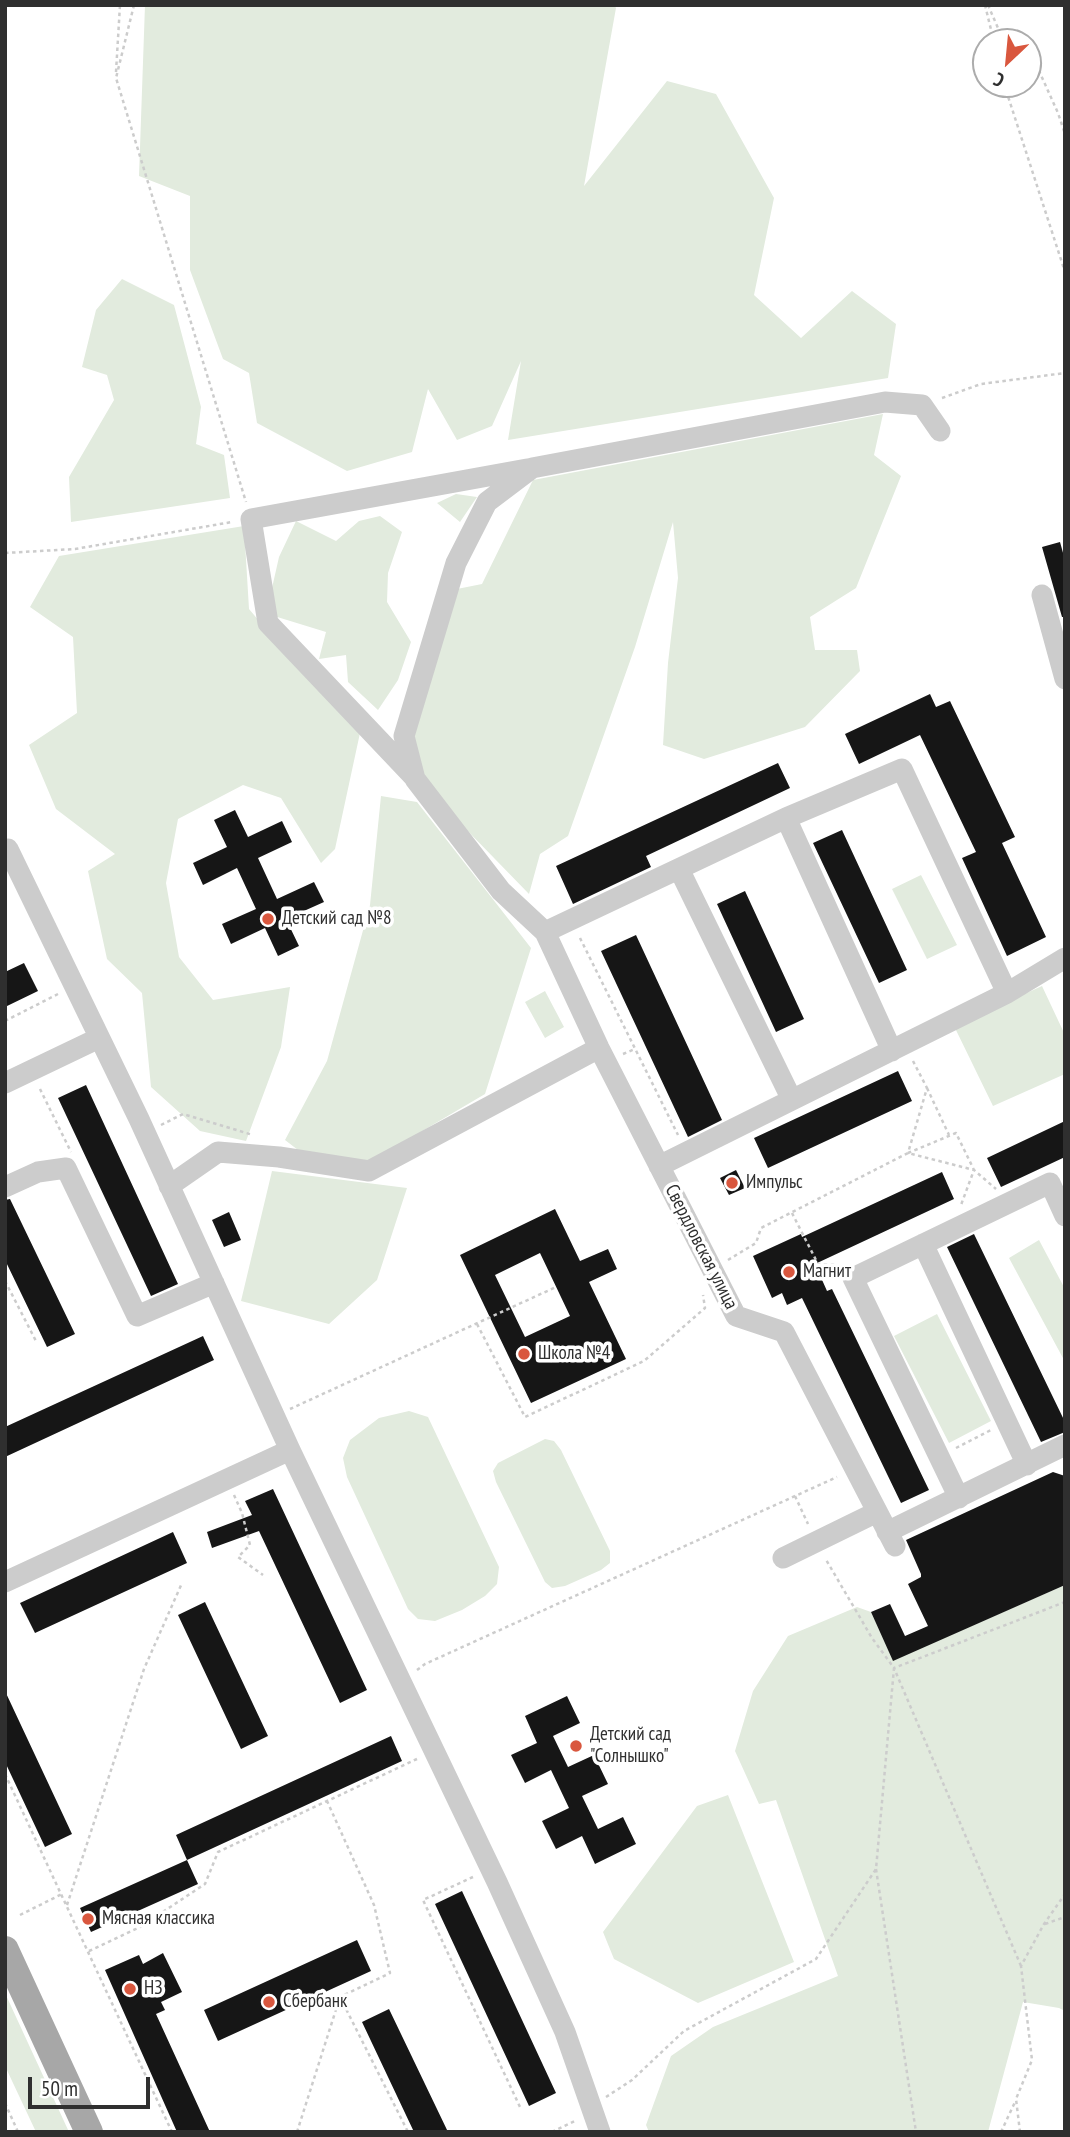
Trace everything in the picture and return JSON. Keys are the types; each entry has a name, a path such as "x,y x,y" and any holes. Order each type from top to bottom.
{"main road":[{"path":"5,1950 89,2132"}],"street":[{"path":"940,431 922,405 885,402 251,519 268,623 415,779 501,891 545,932 786,818 902,769 1007,993"},
{"path":"415,779 404,736 456,563 487,502 532,468"},
{"path":"1042,595 1065,679"},
{"path":"786,818 891,1051"},
{"path":"5,850 8,849 139,1119 290,1450 496,1882 565,2032 588,2112 600,2132"},
{"path":"679,869 792,1100"},
{"name":"Свердловская улица","path":"545,932 599,1048 736,1316 784,1332 891,1539 959,1498"},
{"path":"659,1166 1007,993 1065,958"},
{"path":"5,1083 99,1038"},
{"path":"169,1186 218,1152 279,1157 369,1171 599,1048"},
{"path":"5,1187 38,1172 66,1168 137,1316 214,1283"},
{"path":"1065,1216 1050,1183 853,1278 959,1498 1065,1445"},
{"path":"923,1244 1027,1465"},
{"path":"5,1582 290,1450"},
{"path":"783,1558 877,1512"}],"path":[{"path":"5,553 75,549 251,519 116,78 120,5"},
{"path":"116,78 134,5"},
{"path":"987,5 991,28"},
{"path":"987,5 997,28"},
{"path":"1042,77 1065,134"},
{"path":"1009,98 1065,272"},
{"path":"922,405 981,384 1065,373"},
{"path":"5,1021 64,991"},
{"path":"619,1056 635,1049"},
{"path":"927,1088 949,1135"},
{"path":"726,1261 756,1243 761,1228 908,1153 974,1170 1001,1193"},
{"path":"791,1212 818,1264 838,1265"},
{"path":"5,1281 37,1343"},
{"path":"287,1410 556,1287"},
{"path":"477,1324 525,1417 644,1361 705,1308 702,1287"},
{"path":"939,1456 1007,1422"},
{"path":"401,1682 425,1664 844,1474"},
{"path":"226,1480 242,1513 250,1545 238,1556 263,1576"},
{"path":"795,1496 816,1542 872,1638 894,1668 1021,1966 1032,2060 1001,2132"},
{"path":"67,1905 144,1669 182,1583"},
{"path":"894,1668 1065,1602"},
{"path":"894,1668 876,1869 916,2132"},
{"path":"89,1951 139,1927 205,1884 218,1852 424,1756"},
{"path":"5,1774 173,2132"},
{"path":"297,2132 340,1997 390,1973 374,1905 327,1801"},
{"path":"552,2132 588,2112 632,2080 684,2031 816,1959 876,1869"},
{"path":"477,1875 423,1900 520,2107"},
{"path":"20,1915 62,1894"},
{"path":"1021,1966 1044,1924 1065,1894"},
{"path":"1044,1924 1065,1917"},
{"path":"340,1997 408,2132"},
{"path":"1016,2099 1020,2132"},
{"path":"5,2103 18,2132"}],"shaded area":[{"path":"145,5 614,5 616,8 584,186 667,81 716,94 774,198 754,295 801,338 852,291 896,324 888,378 508,440 521,361 492,426 457,440 428,389 412,452 347,471 257,423 249,373 223,359 190,270 190,196 139,176"},
{"path":"122,279 174,305 201,407 196,444 224,455 230,498 71,522 69,477 114,400 107,375 82,367 96,310"},
{"path":"883,414 874,455 901,476 856,588 810,617 815,650 857,650 860,671 805,727 704,759 663,745 668,663 678,578 673,522 635,647 568,836 540,854 529,894 460,823 421,773 414,736 457,589 482,584 533,480"},
{"path":"456,494 477,497 460,522 437,503"},
{"path":"380,516 402,532 388,573 387,602 411,642 398,680 378,710 348,682 346,655 319,659 326,632 274,616 272,588 279,557 296,521 336,541 359,521"},
{"path":"244,526 249,609 311,683 360,733 335,849 321,863 281,798 243,785 178,819 166,883 179,957 213,1000 290,987 281,1047 246,1141 200,1131 151,1087 142,993 107,959 88,871 115,854 56,809 29,745 77,713 73,637 30,607 59,556"},
{"path":"381,796 417,802 531,948 485,1094 368,1163 298,1150 285,1140 327,1061 370,905"},
{"path":"921,875 957,945 927,959 892,889"},
{"path":"1042,986 1065,1035 1065,1074 993,1106 954,1026"},
{"path":"545,991 564,1027 545,1038 525,1002"},
{"path":"272,1171 407,1188 377,1280 329,1324 241,1301"},
{"path":"1039,1240 1065,1289 1064,1360 1009,1258"},
{"path":"937,1314 991,1421 949,1443 894,1336"},
{"path":"409,1411 428,1417 499,1567 497,1584 485,1596 462,1610 435,1621 418,1619 408,1609 347,1477 343,1458 350,1440 379,1418"},
{"path":"545,1439 554,1441 561,1450 610,1551 610,1563 601,1570 565,1586 552,1588 545,1582 493,1471 498,1463"},
{"path":"1065,1585 1065,2011 1023,2002 988,2132 649,2132 646,2125 671,2056 713,2027 838,1976 776,1800 759,1804 735,1751 753,1691 788,1636 857,1607 871,1612 893,1660"},
{"path":"728,1795 794,1962 698,2003 614,1959 603,1932 697,1806"},
{"path":"5,1993 69,2132 36,2132 5,2066"}],"building":[{"path":"1060,542 1065,560 1065,617 1062,617 1042,547"},
{"path":"930,694 936,707 950,701 1015,837 1002,843 1046,937 1007,956 962,858 976,852 920,735 859,764 845,734"},
{"path":"778,763 790,788 646,856 651,867 573,904 556,866"},
{"path":"235,810 248,837 282,821 292,842 258,858 277,899 314,882 324,902 286,919 299,946 278,956 265,928 231,944 222,924 256,909 237,868 203,885 193,863 227,847 214,820"},
{"path":"842,830 907,970 879,983 813,843"},
{"path":"745,891 804,1019 776,1032 717,904"},
{"path":"636,935 722,1120 688,1137 601,951"},
{"path":"24,963 38,991 5,1007 5,972"},
{"path":"898,1071 912,1101 768,1168 754,1138"},
{"path":"86,1085 178,1284 151,1296 58,1098"},
{"path":"1065,1121 1065,1157 1001,1187 987,1158"},
{"name":"Импульс","path":"736,1170 745,1188 729,1195 720,1178"},
{"path":"942,1172 954,1199 815,1264 827,1291 832,1289 929,1490 901,1503 802,1298 787,1305 782,1293 772,1298 753,1256 801,1234 802,1237"},
{"path":"10,1199 75,1334 47,1347 5,1260 5,1200"},
{"path":"555,1209 580,1261 608,1249 617,1269 589,1282 626,1359 531,1403 460,1255","holes":["540,1253 570,1316 525,1337 495,1275"]},
{"path":"229,1212 241,1240 224,1247 212,1220"},
{"path":"974,1234 1065,1422 1065,1432 1041,1442 947,1247"},
{"path":"203,1336 214,1360 5,1457 5,1427"},
{"path":"1053,1472 1065,1476 1065,1585 893,1661 871,1612 890,1604 905,1636 928,1626 908,1584 921,1577 921,1574 906,1540"},
{"path":"273,1489 367,1690 340,1703 259,1531 212,1548 207,1532 252,1515 245,1501"},
{"path":"173,1532 187,1563 35,1633 20,1603"},
{"path":"205,1602 268,1736 241,1749 178,1615"},
{"path":"5,1691 72,1834 45,1847 5,1762"},
{"path":"567,1696 580,1723 553,1736 568,1767 594,1755 608,1784 582,1796 598,1829 623,1817 636,1844 595,1864 582,1836 556,1849 542,1821 569,1808 551,1770 525,1783 511,1755 537,1743 525,1716"},
{"path":"391,1736 402,1761 187,1860 176,1835"},
{"path":"187,1860 198,1884 91,1932 80,1908"},
{"path":"462,1891 556,2093 529,2106 435,1904"},
{"path":"357,1940 371,1971 218,2041 204,2010"},
{"path":"163,1953 182,1992 161,2002 165,2010 156,2014 210,2132 177,2132 105,1970 139,1955 143,1964"},
{"path":"389,2009 448,2132 414,2132 362,2022"}],"place":[{"name":"Детский сад №8","path":"268,919"},
{"name":"Импульс","path":"732,1183"},
{"name":"Магнит","path":"789,1272"},
{"name":"Школа №4","path":"524,1354"},
{"name":"Детский сад \"Солнышко\"","path":"576,1746"},
{"name":"Мясная классика","path":"88,1919"},
{"name":"НЗ","path":"130,1989"},
{"name":"Сбербанк","path":"269,2002"}]}
